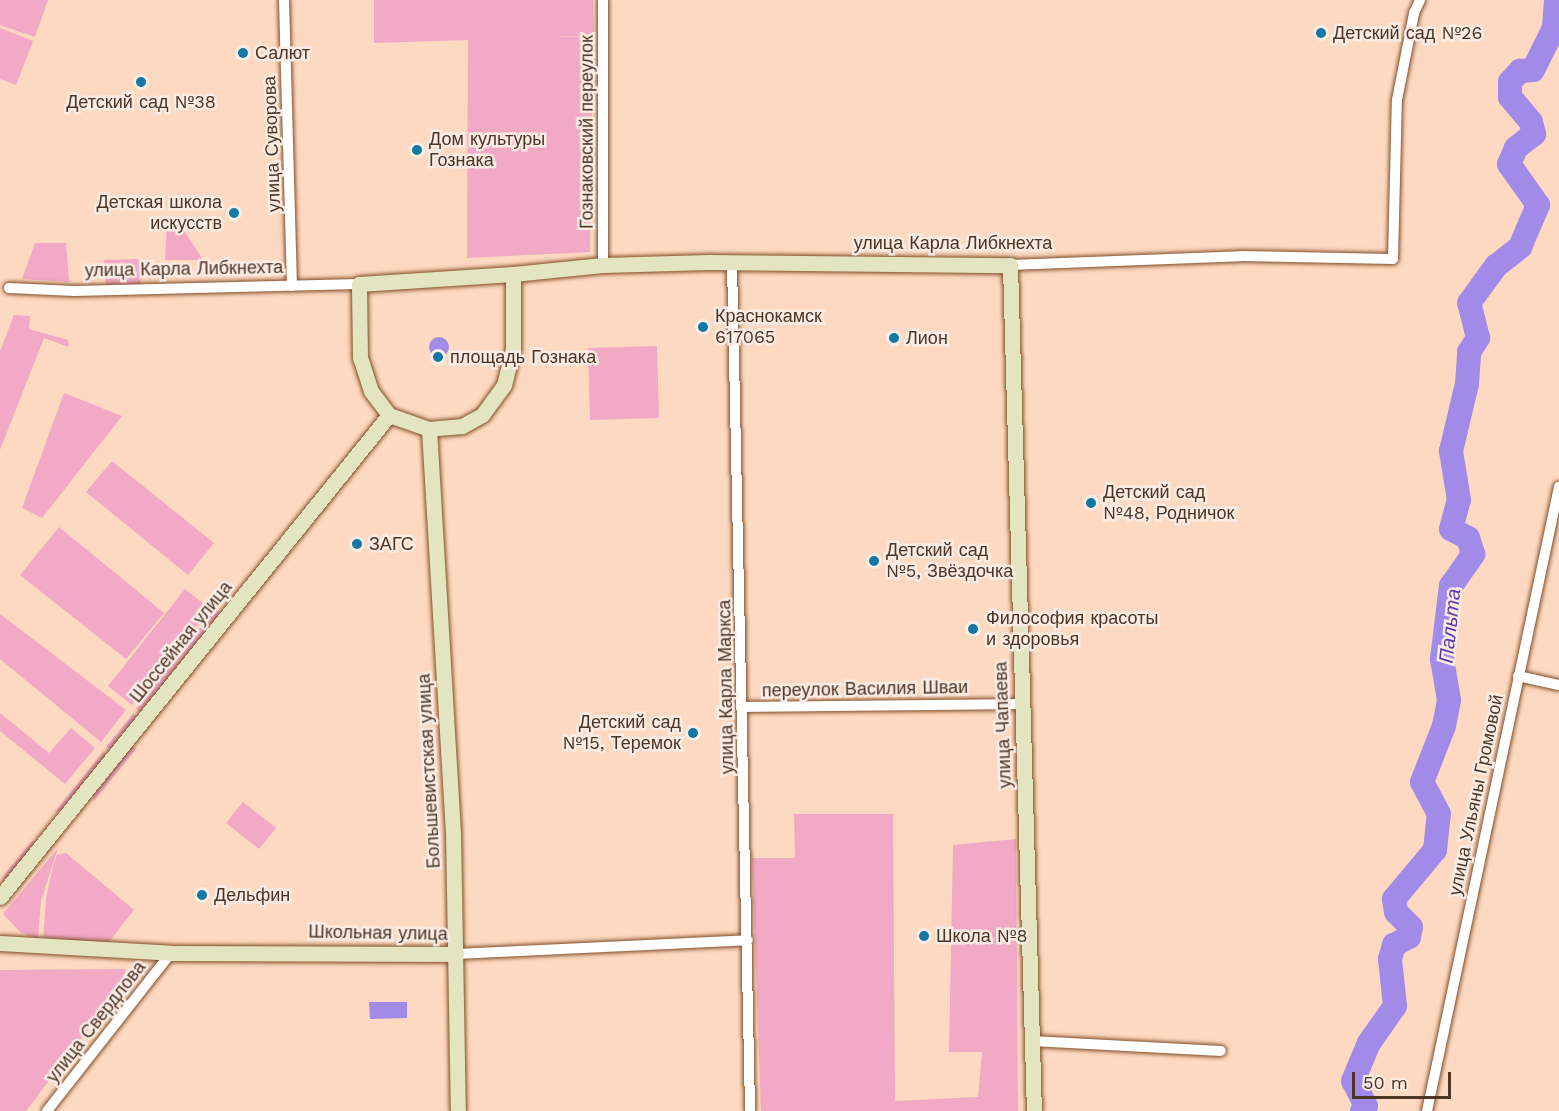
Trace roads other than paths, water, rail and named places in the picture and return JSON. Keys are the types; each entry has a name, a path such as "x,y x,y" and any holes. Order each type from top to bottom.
{"street":[{"name":"улица Суворова","path":"284,0 292,286"},
{"name":"Гознаковский переулок","path":"603,0 603,265"},
{"name":"улица Карла Либкнехта","path":"513,274 603,265 732,263 1010,266 1241,256 1393,259 1397,100 1414,13 1420,0"},
{"name":"улица Карла Маркса","path":"732,263 750,1111"},
{"name":"улица Чапаева","path":"1010,266 1034,1111"},
{"path":"513,274 513,349 504,386 482,415 462,426 429,429 389,415 371,391 360,358 359,284 513,274"},
{"name":"улица Карла Либкнехта","path":"9,288 74,291 359,284"},
{"name":"Шоссейная улица","path":"1,895 389,415"},
{"name":"Большевистская улица","path":"429,429 453,826 458,1111"},
{"name":"улица Ульяны Громовой","path":"1427,1111 1559,487"},
{"path":"1518,676 1559,685"},
{"name":"переулок Василия Шваи","path":"743,707 1022,704"},
{"name":"Школьная улица","path":"2,942 171,953 456,954 748,940"},
{"name":"улица Свердлова","path":"47,1111 171,953"},
{"path":"1032,1041 1221,1051"}],"waterway":[{"name":"Пальта","path":"1362,1111 1366,1106 1353,1081 1369,1043 1395,1006 1390,959 1394,945 1409,937 1411,927 1396,912 1394,899 1435,850 1439,814 1422,782 1444,726 1449,700 1442,659 1451,586 1473,554 1468,538 1451,529 1459,500 1451,451 1467,384 1469,352 1478,338 1469,303 1496,266 1520,247 1538,205 1509,164 1516,148 1534,134 1531,122 1510,97 1510,82 1520,71 1533,70 1554,28 1556,0"}],"place":[{"name":"Детский сад №26","path":"1321,33"},
{"name":"Салют","path":"243,53"},
{"name":"Детский сад №38","path":"141,82"},
{"name":"Дом культуры Гознака","path":"417,150"},
{"name":"Детская школа искусств","path":"234,213"},
{"name":"Краснокамск 617065","path":"703,327"},
{"name":"Лион","path":"894,338"},
{"name":"площадь Гознака","path":"438,357"},
{"name":"Детский сад №48, Родничок","path":"1091,503"},
{"name":"ЗАГС","path":"357,544"},
{"name":"Детский сад №5, Звёздочка","path":"874,561"},
{"name":"Философия красоты и здоровья","path":"973,629"},
{"name":"Детский сад №15, Теремок","path":"693,733"},
{"name":"Дельфин","path":"202,895"},
{"name":"Школа №8","path":"924,936"}]}
